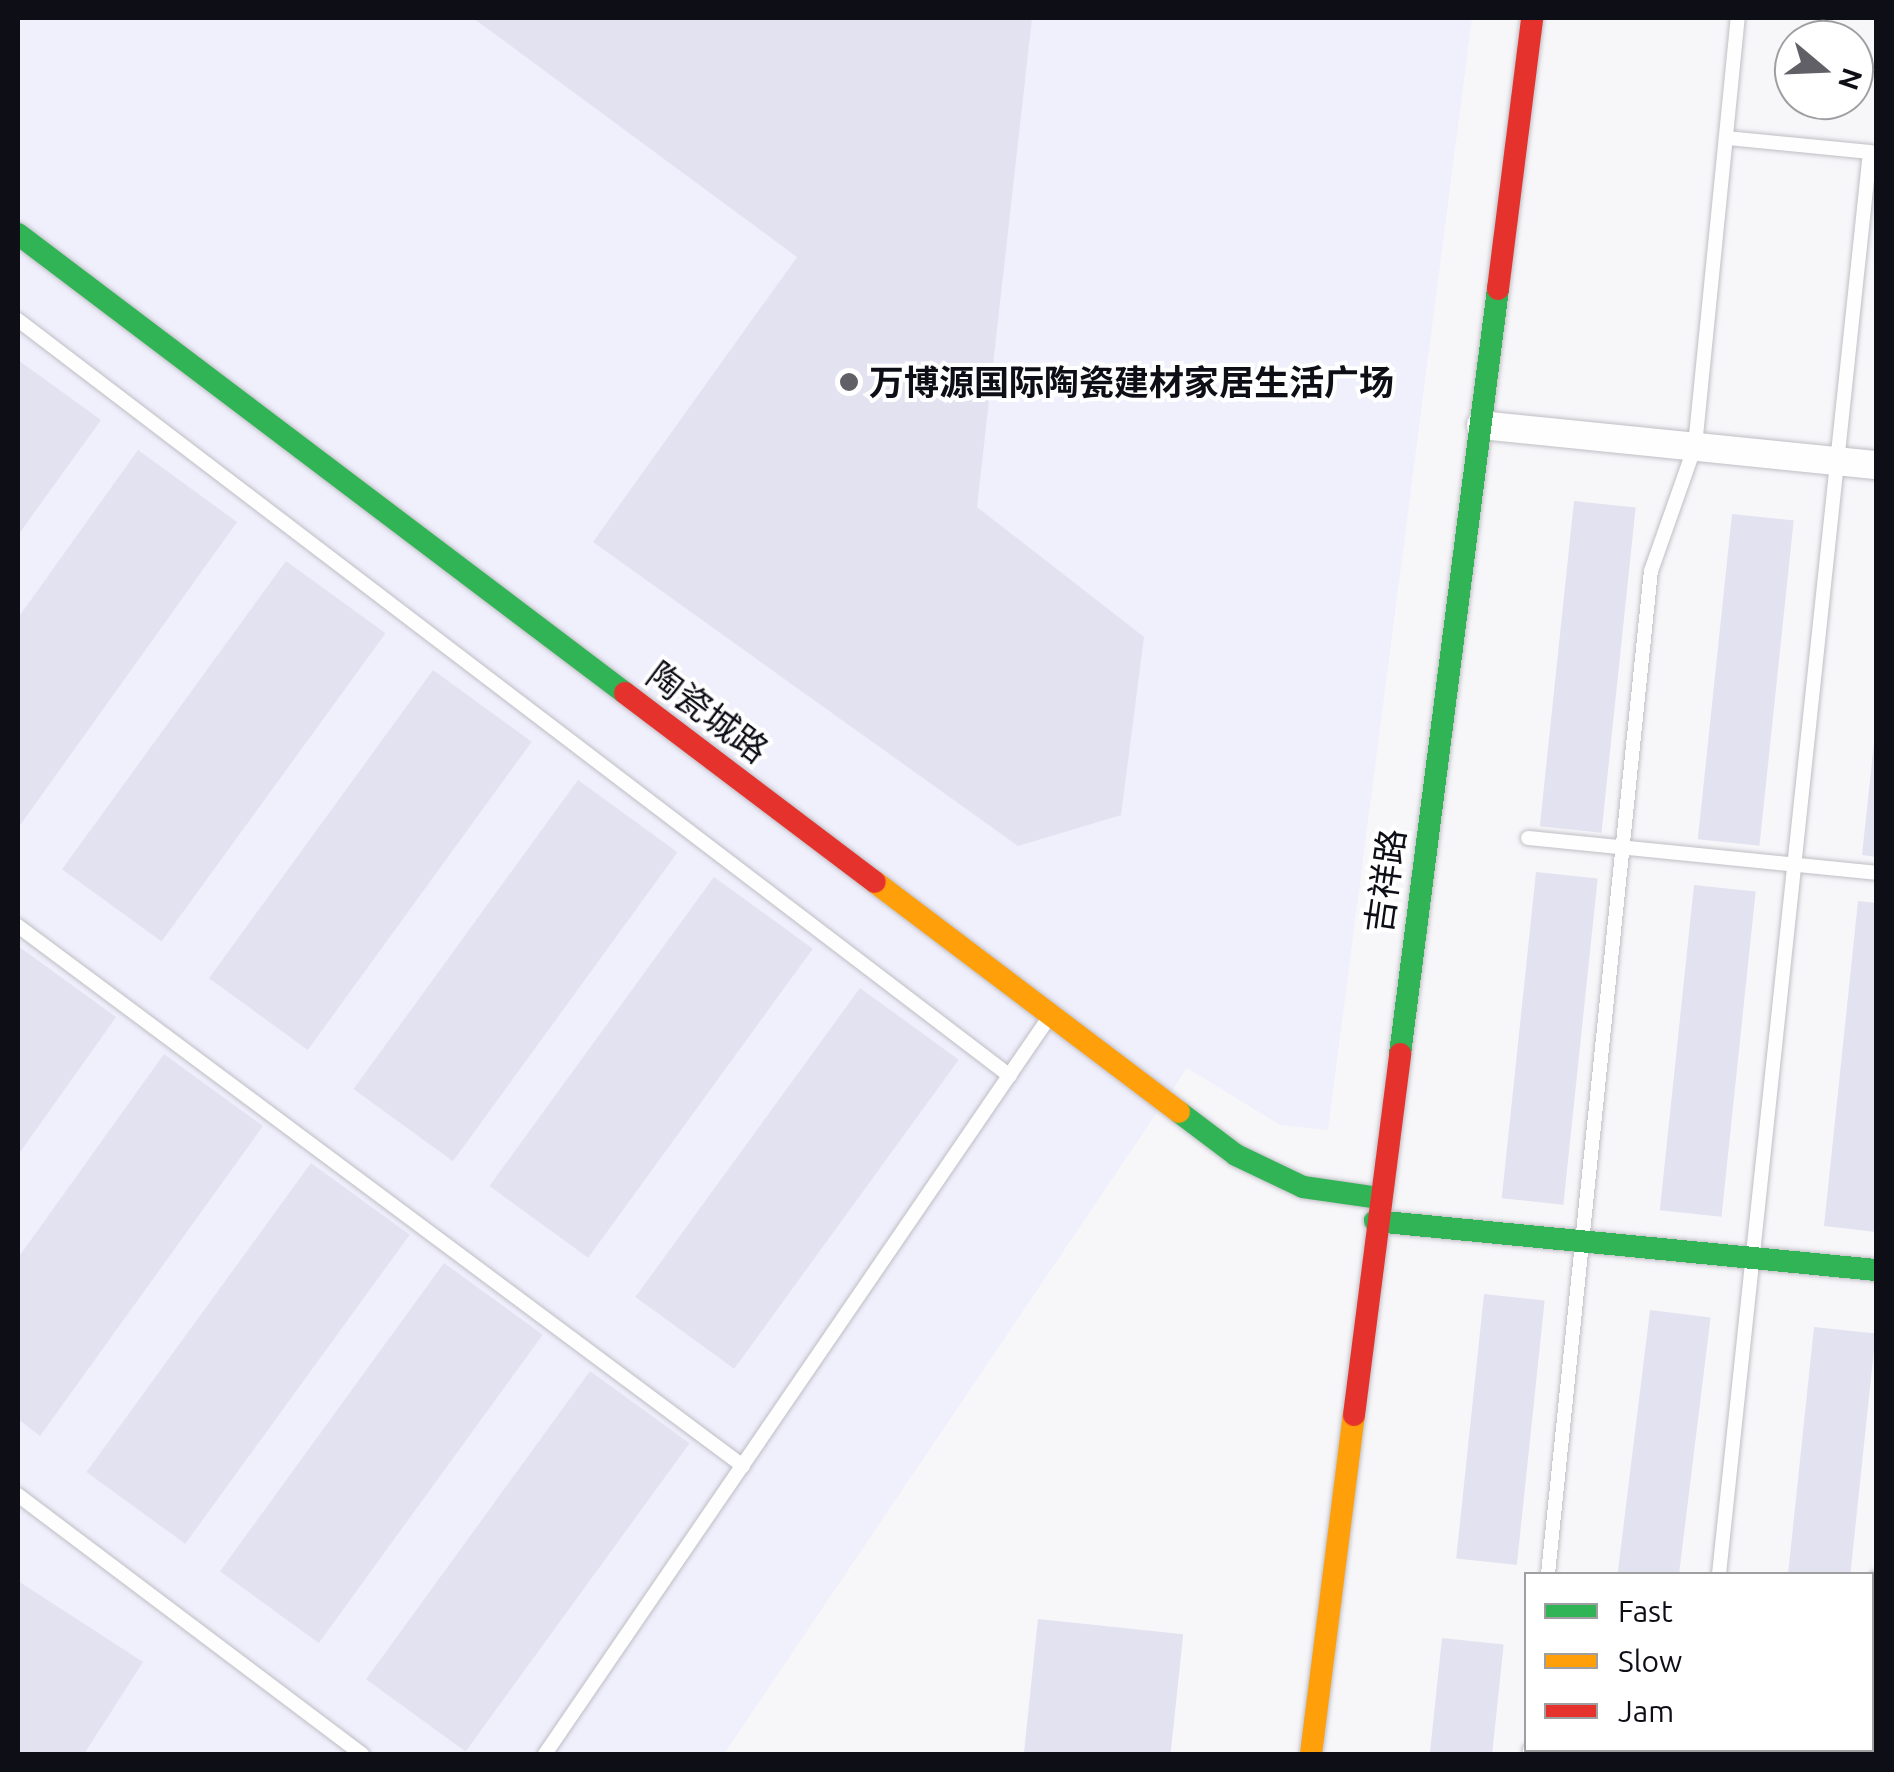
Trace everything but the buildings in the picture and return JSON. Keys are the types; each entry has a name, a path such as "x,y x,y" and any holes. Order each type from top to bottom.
{"street":[{"name":"吉祥路","path":"1311,1754 1377,1210 1532,18"},
{"name":"陶瓷城路","path":"18,234 1236,1155 1303,1187 1377,1210 1582,1241 1876,1270"},
{"path":"1480,425 1876,465"}],"lane":[{"path":"1548,1572 1651,570 1695,446 1738,18"},
{"path":"1719,1572 1870,152 1726,138"},
{"path":"18,320 1010,1076"},
{"path":"1528,838 1876,873"},
{"path":"18,926 743,1466"},
{"path":"544,1754 1051,1016"},
{"path":"18,1495 362,1754"}],"shaded area":[{"path":"18,18 1472,18 1328,1130 1280,1125 1187,1068 724,1754 18,1754"}],"traffic: fast":[{"path":"18,234 625,693"},
{"path":"1400,1054 1498,289"},
{"path":"1179,1112 1236,1155 1303,1187 1378,1198"},
{"path":"1375,1221 1876,1270"}],"traffic: slow":[{"path":"875,882 1179,1112"},
{"path":"1311,1754 1354,1415"}],"traffic: jam":[{"path":"1498,289 1532,18"},
{"path":"625,693 875,882"},
{"path":"1354,1415 1400,1054"}],"place":[{"name":"万博源国际陶瓷建材家居生活广场","path":"849,382"}]}
